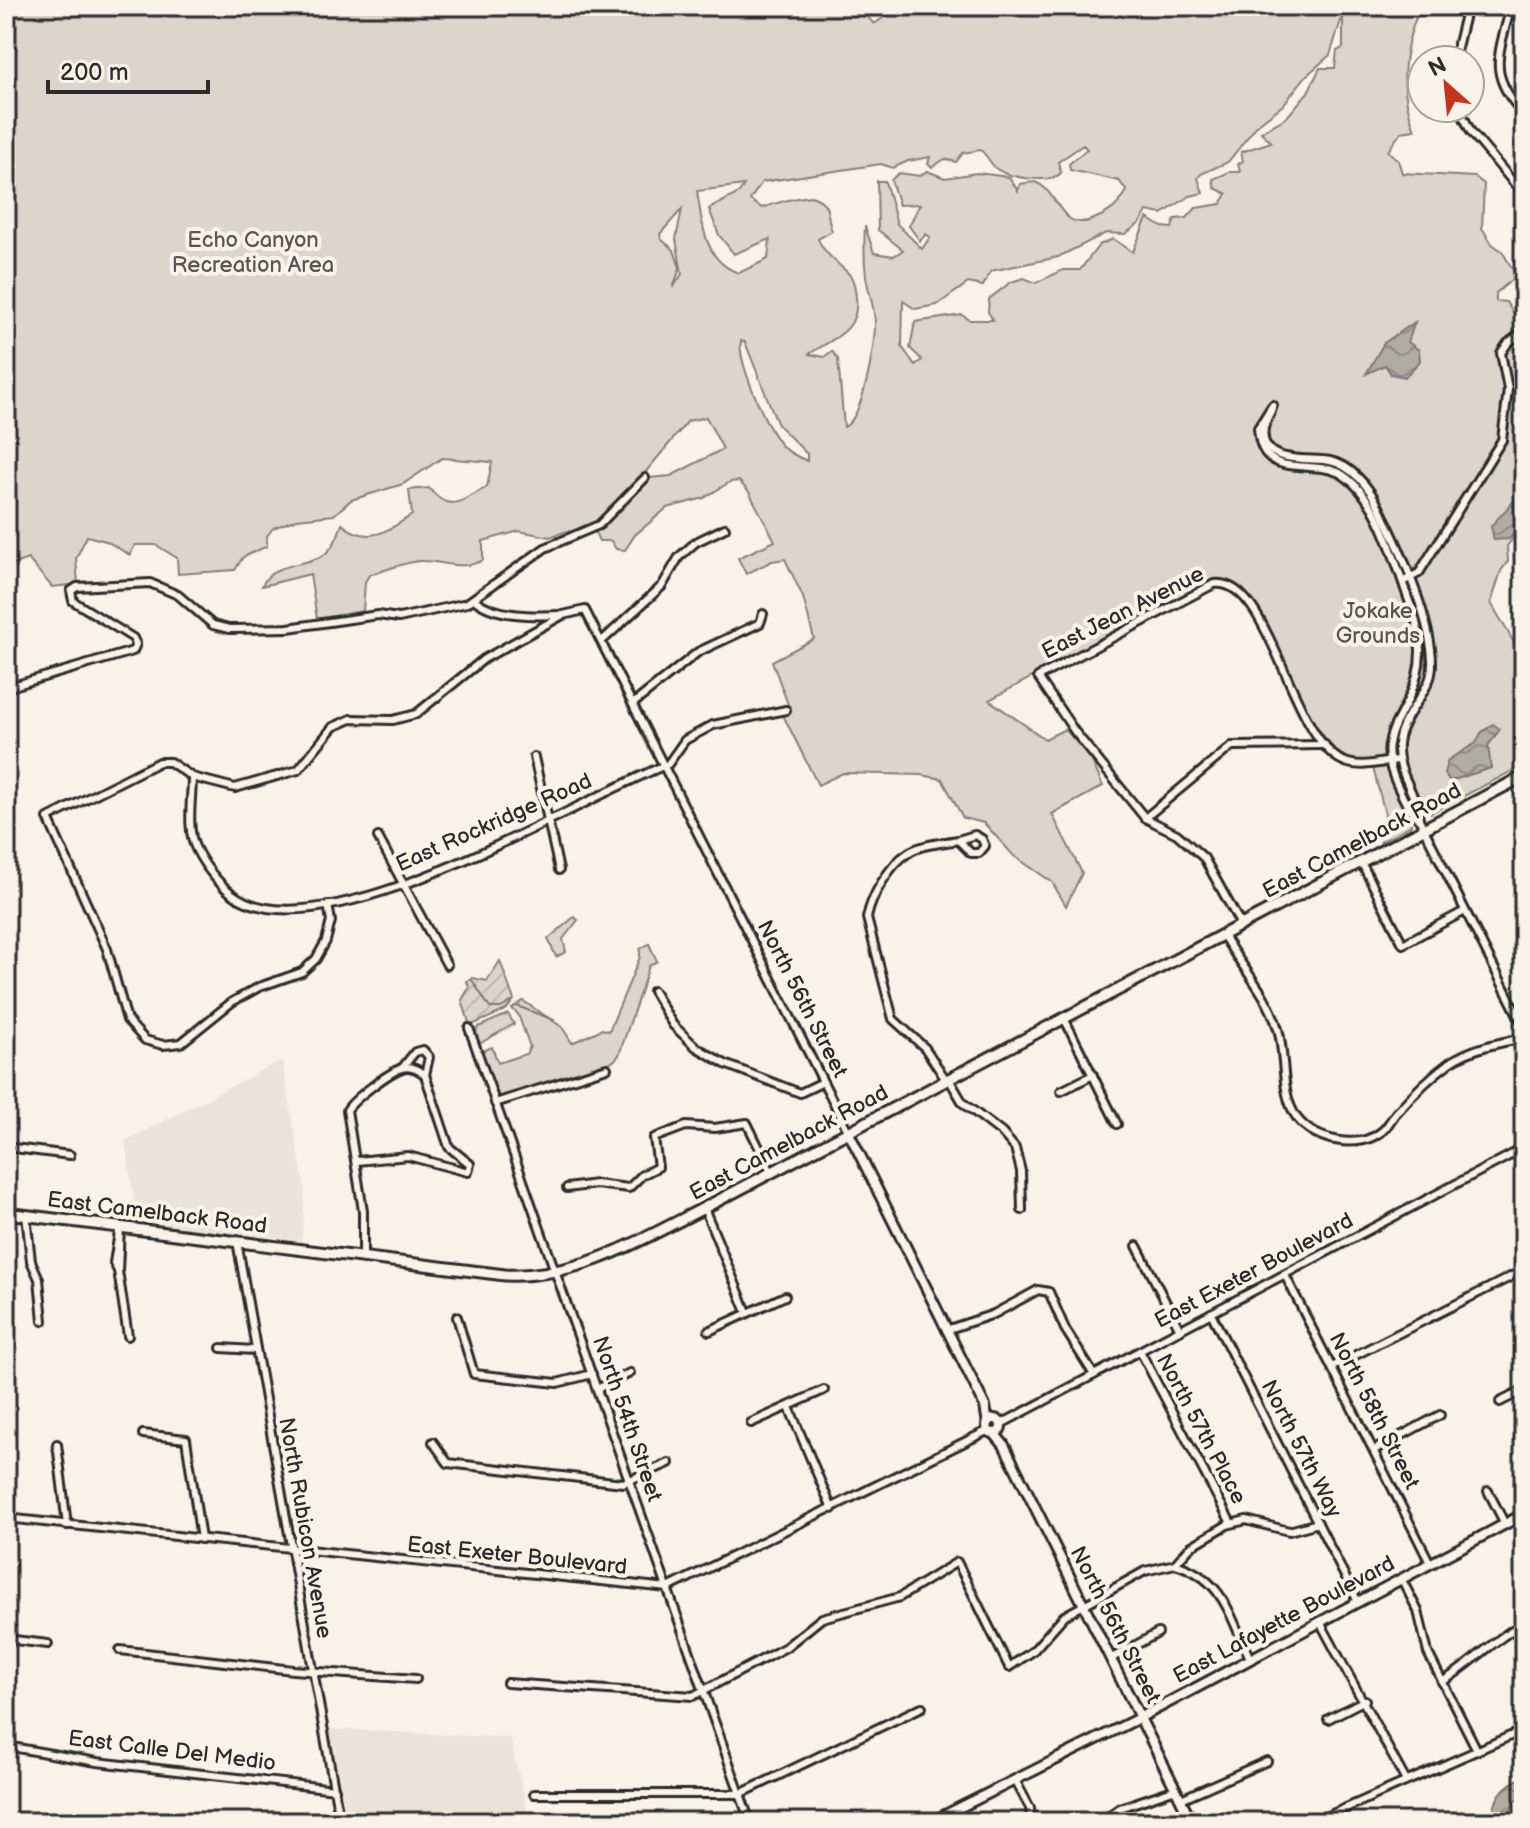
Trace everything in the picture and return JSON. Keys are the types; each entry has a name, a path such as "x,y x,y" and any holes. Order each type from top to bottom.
{"main road":[{"name":"East Camelback Road","path":"6,1213 505,1275 556,1272 608,1256 704,1208 1524,776"},
{"name":"North 56th Street","path":"848,1131 1192,1822"},
{"name":"East Lafayette Boulevard","path":"937,1821 1524,1514"}],"street":[{"path":"1458,44 1467,6"},
{"path":"1511,6 1497,69 1503,89 1524,114"},
{"path":"1467,124 1524,195"},
{"path":"1405,580 1419,573 1502,440 1508,389 1501,353 1524,331"},
{"path":"1419,819 1402,796 1389,761 1389,737 1414,686 1420,655 1417,624 1405,580 1376,518 1349,479 1327,468 1280,464 1265,453 1258,428 1266,410 1273,405 1263,431 1265,441 1275,453 1302,461 1330,461 1346,467 1371,493 1433,650 1431,675 1398,739 1398,760 1419,819 1524,1027"},
{"path":"6,688 133,651 136,644 133,638 73,601 71,591 77,587 150,583 178,595 213,625 239,629 288,628 378,615 399,618 474,599 545,548 599,525 645,478"},
{"path":"602,641 662,586 679,557 696,542 725,528"},
{"name":"East Jean Avenue","path":"1145,818 1075,732 1038,677 1214,584 1226,582 1252,606 1284,676 1325,745"},
{"path":"474,599 482,606 503,611 563,615"},
{"name":"North 56th Street","path":"563,615 585,610 848,1131"},
{"path":"634,703 698,652 760,623 763,614"},
{"path":"328,905 331,921 326,941 316,959 302,972 259,987 232,1002 181,1043 163,1045 145,1040 127,1020 107,949 48,818 159,762 179,766 192,777 235,788 298,770 333,727 351,719 393,720 416,714 484,659 563,615"},
{"name":"East Rockridge Road","path":"192,777 195,847 226,888 254,905 279,908 328,905 404,884 457,864 664,766 685,740 723,720 786,710"},
{"path":"1241,925 1204,858 1177,834 1145,818 1232,746 1325,745 1340,761 1357,765 1398,760"},
{"path":"534,757 559,870"},
{"path":"378,837 447,965"},
{"path":"958,840 907,853 891,870 869,906 867,918 893,1019 925,1048 963,1103 1002,1133 1015,1148 1021,1171 1022,1210"},
{"path":"1361,862 1403,944 1465,911"},
{"path":"1223,935 1253,976 1276,1024 1289,1099 1297,1118 1312,1131 1340,1141 1361,1140 1380,1133 1425,1081 1453,1061 1475,1050 1524,1038"},
{"path":"653,991 681,1035 710,1056 800,1093 823,1082"},
{"path":"1064,1018 1117,1124"},
{"name":"North 54th Street","path":"469,1028 750,1822"},
{"path":"357,1161 408,1156 435,1161 464,1174 470,1169 449,1147 425,1075 429,1057 423,1050 415,1052 403,1067 352,1102 347,1110 357,1161 363,1257"},
{"path":"403,1067 416,1068 425,1075"},
{"path":"495,1103 607,1068"},
{"path":"1061,1091 1093,1075"},
{"path":"567,1188 596,1184 629,1188 642,1175 658,1167 654,1138 692,1125 715,1128 747,1123 771,1172"},
{"path":"6,1147 70,1155"},
{"path":"435,1161 449,1147"},
{"name":"East Exeter Boulevard","path":"6,1518 668,1588 995,1426 1524,1148"},
{"path":"704,1208 747,1312"},
{"path":"26,1215 31,1261 39,1279 43,1321"},
{"path":"120,1226 118,1271 128,1336"},
{"name":"North Rubicon Avenue","path":"237,1241 340,1822"},
{"name":"North 57th Place","path":"1137,1246 1180,1330"},
{"path":"1332,1367 1524,1270"},
{"name":"North 58th Street","path":"1285,1275 1430,1563"},
{"path":"946,1330 994,1314 1038,1290 1049,1292 1065,1329 1094,1375"},
{"path":"709,1331 785,1296"},
{"name":"North 57th Way","path":"1211,1313 1358,1602"},
{"path":"457,1317 473,1373 557,1383 592,1374"},
{"path":"221,1348 254,1350"},
{"name":"North 57th Place","path":"1140,1351 1231,1523"},
{"path":"597,1389 630,1373"},
{"path":"751,1423 824,1390"},
{"path":"1500,1402 1524,1390"},
{"path":"789,1407 832,1509"},
{"path":"1374,1450 1440,1415"},
{"path":"143,1434 186,1439 201,1539"},
{"path":"433,1442 448,1463 630,1483 669,1463"},
{"path":"57,1444 67,1525"},
{"path":"1488,1491 1505,1524"},
{"path":"1175,1564 1190,1547 1231,1523 1246,1520 1289,1531 1318,1523"},
{"path":"507,1683 693,1696 786,1647 822,1618 900,1597 957,1562 1009,1667 1033,1651 1058,1621 1145,1571 1175,1564 1197,1572 1215,1586 1250,1658"},
{"path":"1401,1578 1418,1611 1424,1644 1477,1750"},
{"path":"1320,1622 1365,1700 1406,1781"},
{"path":"1442,1682 1472,1664 1499,1639 1524,1623"},
{"path":"1112,1658 1158,1633"},
{"path":"6,1639 48,1644"},
{"path":"120,1650 313,1672 416,1679"},
{"path":"1328,1719 1365,1700"},
{"path":"534,1794 740,1794 922,1707"},
{"path":"1314,1822 1524,1730"},
{"name":"East Calle Del Medio","path":"6,1746 95,1761 335,1789"},
{"path":"1181,1799 1267,1761"},
{"path":"1015,1780 1030,1808 1031,1822"},
{"path":"1110,1815 1120,1808 1176,1789"}],"shaded area":[{"path":"282,1060 305,1190 302,1241 134,1221 135,1204 125,1141"},
{"path":"328,1729 510,1738 530,1822 348,1822"}],"green space":[{"path":"6,6 833,6 844,12 865,14 874,24 886,16 885,6 1421,6 1406,44 1404,68 1406,124 1413,124 1415,130 1401,132 1388,151 1398,160 1402,173 1475,177 1484,184 1482,228 1492,244 1502,251 1513,270 1513,279 1496,293 1496,301 1506,302 1524,329 1524,524 1507,546 1508,561 1501,571 1491,603 1520,653 1524,683 1524,765 1431,813 1425,811 1410,820 1411,825 1381,842 1385,814 1371,760 1350,761 1339,755 1299,698 1261,614 1251,599 1226,582 1210,583 989,700 1045,739 1065,729 1091,759 1103,786 1052,814 1082,873 1066,906 1052,882 1014,856 984,823 963,818 942,779 922,775 843,773 818,785 782,713 790,710 772,661 814,639 803,597 785,559 772,561 746,574 738,558 775,541 749,492 739,481 730,482 704,498 667,508 635,535 625,550 616,549 611,541 599,541 594,530 649,478 671,476 723,449 706,417 688,421 629,492 602,519 576,533 567,531 550,537 519,531 483,541 483,560 468,565 420,561 369,575 365,582 363,611 317,619 310,574 262,586 280,569 326,553 335,542 342,524 360,534 377,534 412,515 409,490 429,488 443,501 450,503 487,487 492,462 442,458 403,484 351,500 334,515 297,519 273,528 267,536 267,546 243,557 235,570 178,574 177,558 156,545 135,545 130,555 106,541 87,536 76,558 78,584 52,587 28,559 6,567","holes":["1343,14 1343,48 1337,51 1335,68 1320,68 1308,92 1287,117 1261,132 1271,142 1241,152 1243,161 1238,164 1240,172 1230,172 1213,179 1215,188 1227,194 1221,204 1196,208 1187,218 1175,219 1172,228 1162,227 1147,218 1133,252 1113,239 1099,245 1080,270 1063,270 1036,283 1024,278 1011,282 989,299 988,312 993,320 970,320 962,315 915,322 910,348 922,360 915,365 902,347 903,301 915,309 937,305 968,283 983,286 991,271 1058,257 1106,233 1125,234 1140,223 1147,211 1162,214 1190,196 1203,193 1198,178 1201,174 1228,162 1258,124 1283,105 1306,76 1330,55","1083,145 1087,149 1069,164 1070,170 1119,181 1127,191 1109,211 1082,222 1067,216 1050,194 1035,182 1020,184 1018,191 1009,177 977,173 945,178 927,171 920,176 899,173 891,180 899,205 920,204 909,226 920,241 926,234 930,237 922,249 897,224 885,181 877,181 878,230 903,250 894,256 874,253 865,226 865,270 874,312 874,334 862,397 857,411 844,427 838,359 832,351 824,357 809,354 843,333 854,318 856,294 853,281 818,239 832,231 823,202 811,196 762,208 750,200 762,182 881,164 893,168 908,161 930,157 928,164 932,167 945,159 956,162 963,153 980,150 995,168 1031,179 1049,178 1061,173 1058,162","744,185 739,193 709,209 719,235 734,254 770,239 768,259 739,273 727,268 712,250 697,191","682,209 676,239 682,274 673,288 680,268 674,250 661,239 660,234","741,341 745,342 778,425 807,454 807,461 787,450 775,436 754,393"]},
{"path":"574,917 578,920 563,939 566,952 556,957 548,939"},
{"path":"649,944 657,961 649,966 619,1055 614,1061 502,1097 497,1095 480,1052 492,1047 498,1063 526,1054 530,1047 518,1014 512,1009 523,1001 562,1027 572,1043 602,1029 609,1031 640,957 640,949"},
{"path":"500,961 514,1000 506,1010 470,1026 462,1000 469,988 467,981 473,978 487,981"},
{"path":"508,1014 514,1024 477,1045 474,1036 478,1027"}],"water":[{"path":"1415,322 1408,342 1419,350 1420,361 1405,377 1391,374 1385,365 1366,374 1384,343"},
{"path":"1524,490 1518,528 1509,539 1494,540 1491,526"},
{"path":"1493,724 1500,729 1488,746 1491,768 1450,781 1444,773 1448,760 1476,743 1481,733"},
{"path":"1524,1777 1524,1794 1514,1802 1506,1822 1491,1822 1500,1794"}],"waterway":[{"path":"472,980 490,1008 501,1008 511,1002"},
{"path":"517,1006 554,1020"}],"park label":[{"name":"Echo Canyon Recreation Area","path":"253,252"},
{"name":"Jokake Grounds","path":"1378,624"}]}
